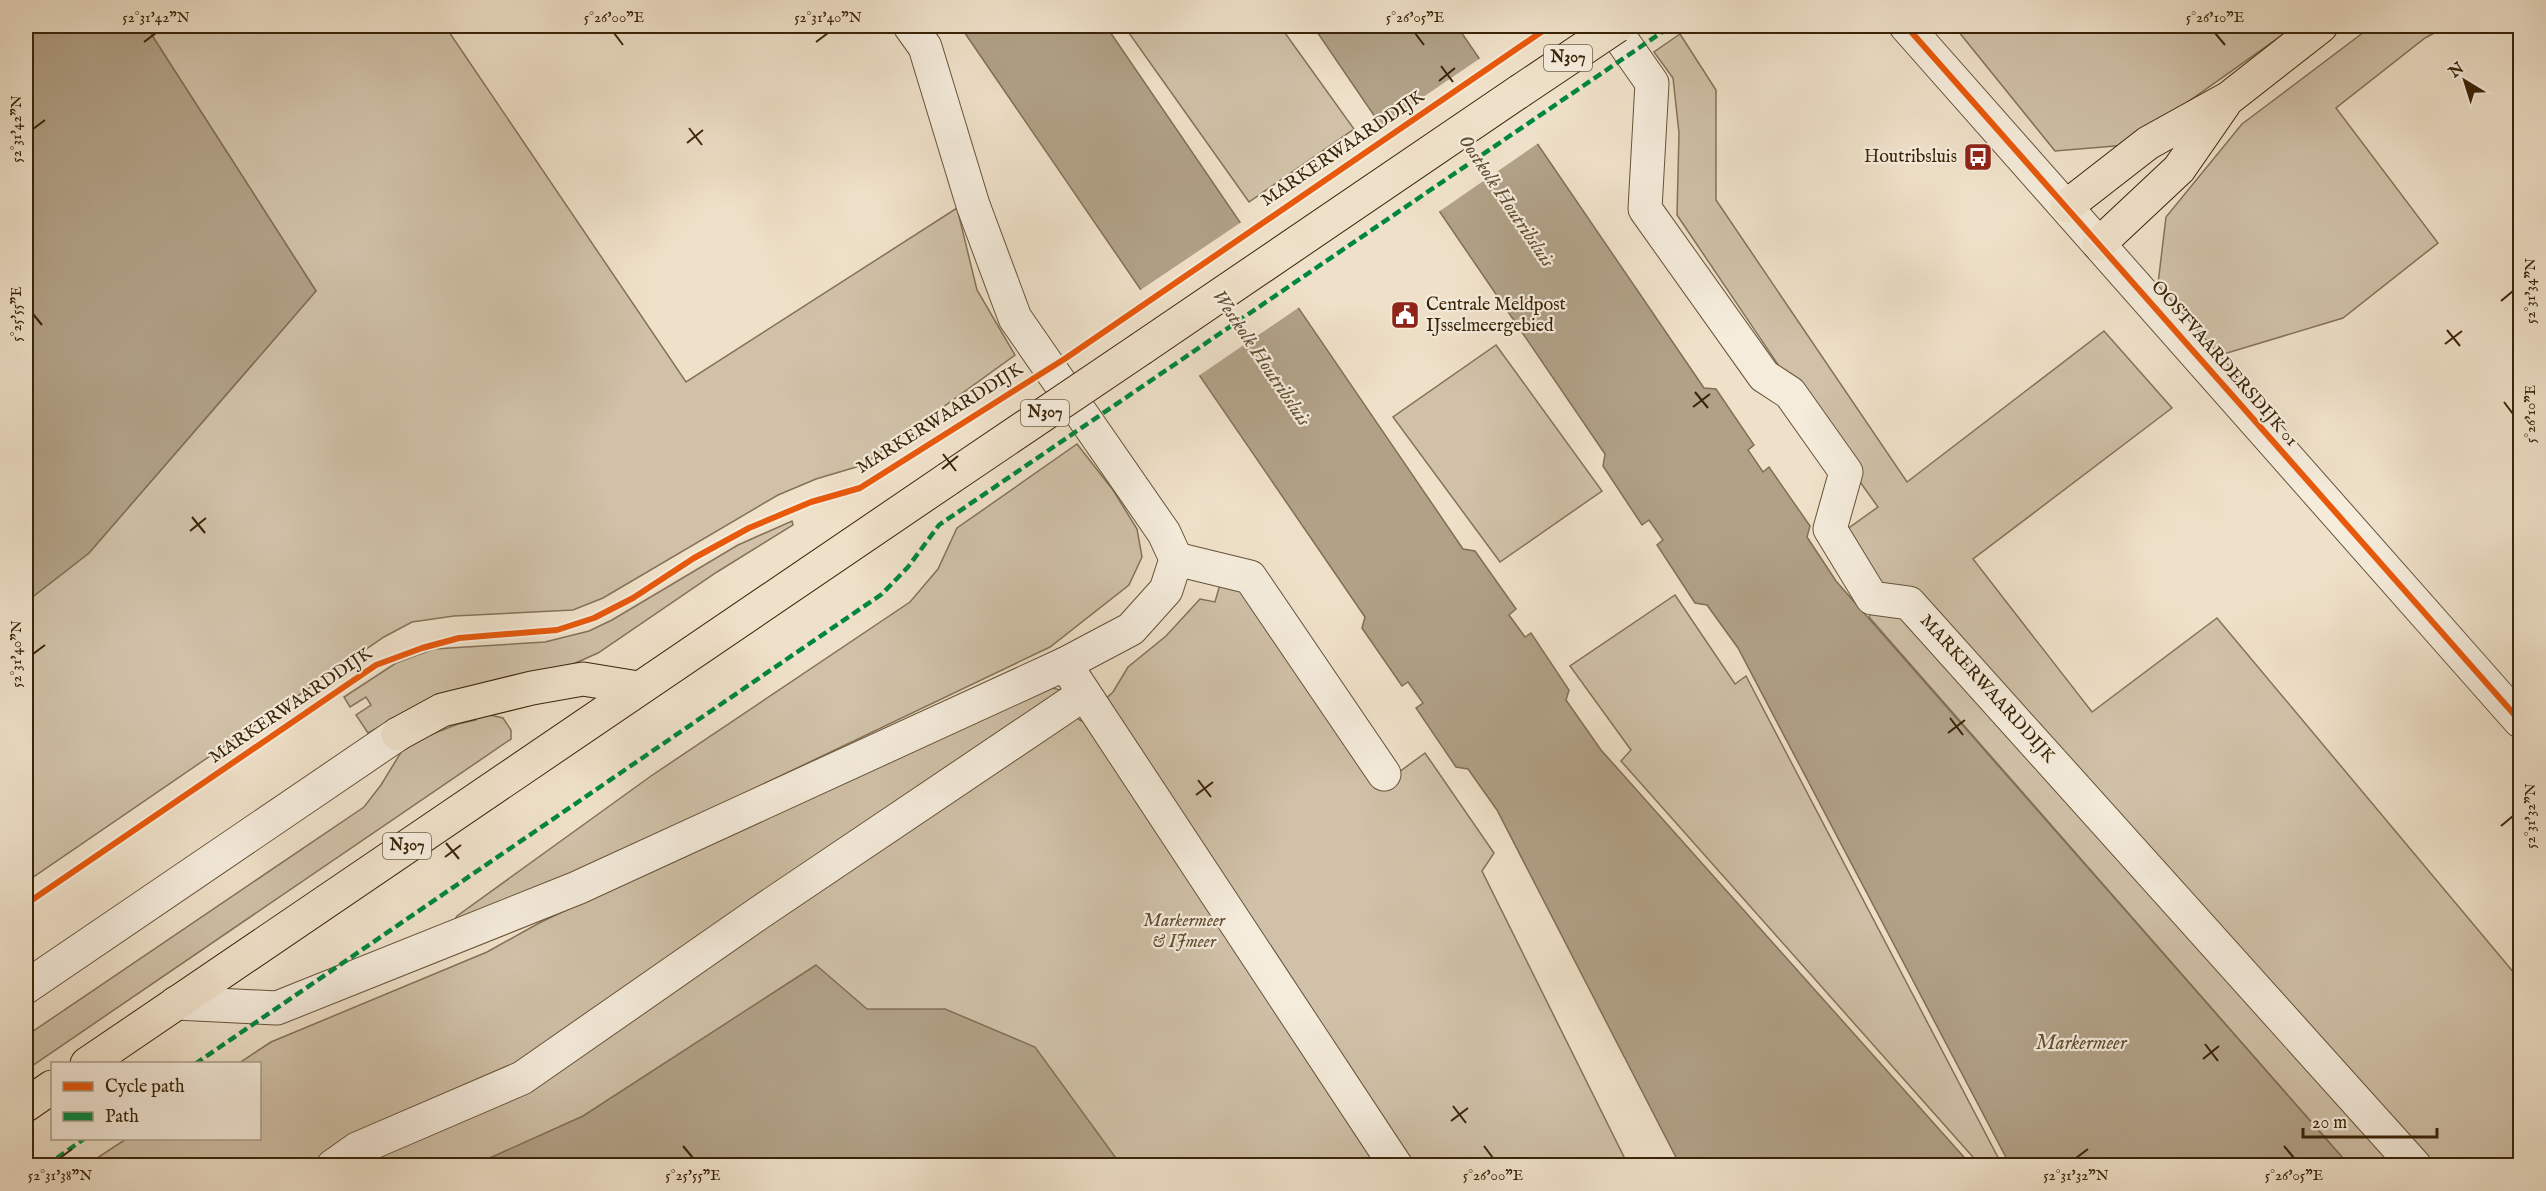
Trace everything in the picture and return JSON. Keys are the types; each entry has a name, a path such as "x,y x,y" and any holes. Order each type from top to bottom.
{"main road":[{"name":"MARKERWAARDDIJK","path":"90,1062 1615,26"},
{"path":"2067,206 2148,143 2229,98 2321,26"},
{"path":"2100,244 2179,169 2229,98"},
{"path":"398,734 442,710 542,686 583,679 638,688"},
{"path":"26,1105 51,1088"}],"street":[{"path":"176,1003 276,1008 577,888 1065,664 1131,629 1167,590 1176,559 1164,533 1016,318 973,205 925,47 910,26"},
{"name":"MARKERWAARDDIJK","path":"1615,26 1652,83 1645,209 1764,376 1790,393 1846,472 1830,529 1872,598 1909,603 2415,1166"},
{"name":"OOSTVAARDERSDIJK 01","path":"1906,26 2520,721"},
{"path":"1176,559 1250,577 1384,774"},
{"path":"1065,664 1396,1166"},
{"path":"333,1166 357,1149 522,1078 759,913 1084,694"},
{"path":"26,987 398,734"}],"green space":[{"path":"146,26 445,26 686,382 957,208 977,290 1015,355 863,465 816,479 778,495 603,598 573,610 454,616 412,622 384,637 26,882 26,602 89,553 316,291"},
{"path":"1124,26 1280,26 1354,129 1249,202"},
{"path":"1954,26 2295,26 2127,145 2055,151"},
{"path":"2372,26 2447,26 2425,38 2336,108 2438,243 2343,318 2214,357 2157,292 2166,217 2242,124"},
{"path":"1680,34 1716,90 1716,200 1907,482 2104,331 2172,408 1973,559 2092,712 2217,618 2520,980 2520,1165 2349,1165 1869,617 1882,593 1839,535 1878,507 1806,406 1677,215 1679,133 1673,78 1654,52"},
{"path":"1496,345 1602,491 1500,562 1393,417"},
{"path":"1077,444 1113,490 1137,529 1142,557 1129,585 1050,647 444,937 457,916 651,776 910,602 938,569 957,528"},
{"path":"792,521 793,525 717,572 598,653 562,669 437,695 368,733 356,715 371,705 366,697 350,707 344,697 396,663 434,649 545,642 589,631 612,620 738,545"},
{"name":"Markermeer & IJmeer","path":"1221,581 1247,588 1380,786 1425,753 1494,853 1482,871 1628,1165 310,1165 340,1145 306,1165 85,1166 124,1140 261,1140 261,1062 241,1062 271,1042 487,952 541,922 742,827 1032,683 1069,692 1072,713 1081,721 1113,692 1128,667 1166,636 1200,599 1215,602"},
{"path":"1675,595 1735,684 1746,676 2002,1165 1980,1165 1621,761 1631,750 1570,666"},
{"path":"490,715 503,718 511,730 511,739 26,1070 26,1036 364,807 381,785 406,744 458,724 476,720 476,717"}],"water":[{"path":"26,26 146,26 316,291 89,553 26,602"},
{"name":"Westkolk Houtribsluis","path":"960,26 1106,26 1463,549 1475,551 1516,609 1509,615 1525,637 1531,633 1569,690 1566,700 1601,750 1971,1165 1680,1165 1497,810 1468,769 1456,767 1416,708 1423,703 1408,682 1402,686 1362,628 1365,617"},
{"name":"Markermeer","path":"1313,26 1457,26 1704,388 1716,389 1754,445 1748,450 1763,472 1769,467 1810,526 1807,537 1836,581 2349,1165 2010,1165 1738,648 1707,605 1695,603 1657,545 1663,540 1649,520 1642,525 1603,466 1605,454"},
{"path":"816,965 867,1009 945,1009 1035,1047 1121,1165 474,1165 583,1116"}],"pier":[{"path":"1482,57 1540,142 1437,213 1379,127"},
{"path":"1243,221 1301,306 1197,377 1139,291"}],"marked path":[{"path":"198,1062 882,594 908,567 939,525 1671,26"},
{"path":"46,1166 82,1140"}],"cycle path":[{"path":"26,904 376,665 422,648 459,638 557,630 594,618 633,598 694,558 749,528 811,502 860,488 1066,358 1550,26"},
{"path":"1906,26 2520,721"}],"place":[{"name":"Houtribsluis","path":"1978,157"},
{"name":"Centrale Meldpost IJsselmeergebied","path":"1405,315"}],"water label":[{"name":"Oostkolk Houtribsluis","path":"1506,201"}]}
